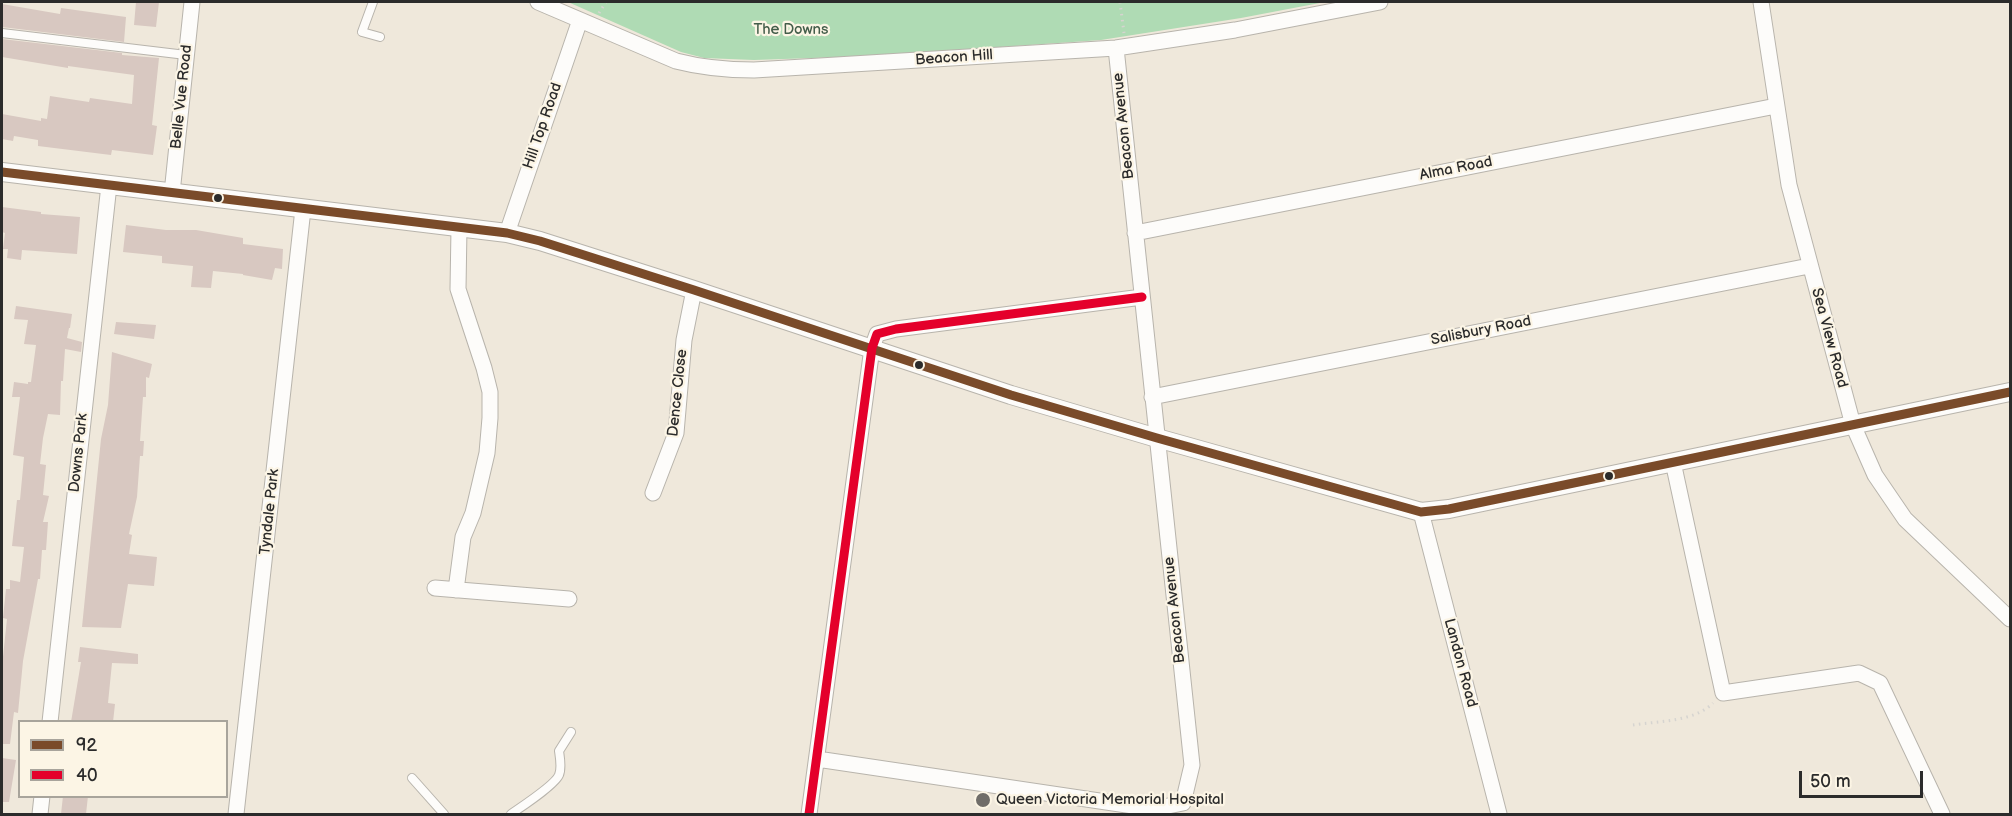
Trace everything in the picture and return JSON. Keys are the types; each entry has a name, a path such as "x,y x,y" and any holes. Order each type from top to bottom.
{"street":[{"name":"Belle Vue Road","path":"171,193 192,2"},
{"name":"Beacon Hill","path":"538,2 676,61 723,70 1121,47 1235,30 1380,2"},
{"name":"Sea View Road","path":"1761,2 1789,185 1853,426 1875,475 1905,519 2010,620"},
{"name":"Hill Top Road","path":"507,233 580,20"},
{"name":"Beacon Avenue","path":"817,759 1153,809 1183,802 1192,765 1135,233 1121,47"},
{"name":"Alma Road","path":"1135,233 1776,105"},
{"path":"2,172 507,233 540,241 694,290 1011,395 1421,512 1449,509 2010,392"},
{"name":"Downs Park","path":"50,720 109,185"},
{"name":"Tyndale Park","path":"236,814 303,209"},
{"path":"456,590 463,537 480,514 490,417 490,392 484,368 458,289 459,228"},
{"name":"Salisbury Road","path":"1152,397 1809,266"},
{"name":"Dence Close","path":"653,493 676,433 684,339 694,290"},
{"path":"809,814 872,348 877,334 896,329 1142,297"},
{"path":"1673,462 1724,693 1859,673 1880,683 1942,814"},
{"name":"Landon Road","path":"1421,512 1499,814"},
{"path":"435,588 569,599"},
{"path":"40,814 42,798"}],"lane":[{"path":"373,2 362,32 380,37"},
{"path":"2,33 186,55"},
{"path":"511,814 552,784 559,775 561,763 559,751 571,732"},
{"path":"412,778 444,814"}],"path":[{"path":"1120,2 1121,47"},
{"path":"1633,725 1692,716 1709,707 1724,693"}],"green space":[{"name":"The Downs","path":"568,2 1325,2 1101,40 872,56 754,60 704,58 681,52"}],"building":[{"path":"136,2 159,2 156,27 134,25"},
{"path":"2,4 60,14 61,8 126,17 124,42 2,27"},
{"path":"2,39 159,58 152,125 157,126 153,155 112,150 111,155 38,146 38,140 14,136 13,141 2,139 2,114 41,121 41,118 47,119 50,96 89,102 90,98 132,104 134,75 68,66 68,68 2,57"},
{"path":"2,207 41,212 41,214 80,217 77,254 22,250 21,260 7,258 8,249 3,249 5,233 2,232"},
{"path":"126,225 166,230 196,230 243,238 243,244 283,249 282,269 275,268 272,280 213,271 211,288 191,287 193,266 162,263 162,256 123,252"},
{"path":"16,306 72,314 67,338 82,342 81,352 65,349 60,415 48,414 43,438 40,464 46,465 43,495 49,496 43,522 48,522 46,550 42,550 40,579 38,579 23,661 18,713 14,712 10,744 2,744 2,666 7,619 3,618 6,589 10,589 10,580 20,582 24,547 12,546 24,457 13,455 20,397 12,397 14,382 28,384 31,382 36,345 24,344 28,320 14,319"},
{"path":"116,322 156,325 154,339 114,334"},
{"path":"112,352 152,364 149,378 146,377 146,397 143,397 140,441 144,441 143,456 140,456 137,497 129,534 132,535 129,554 157,557 154,586 128,584 121,628 82,627 101,439 108,405"},
{"path":"80,647 138,654 138,664 112,663 108,703 115,704 113,720 71,720 81,662 78,662"},
{"path":"2,758 16,760 9,802 2,802"},
{"path":"63,798 88,798 86,814 61,814"}],"transit line":[{"name":"92","path":"2,172 507,233 540,241 694,290 1011,395 1421,512 1449,509 2010,392"},
{"name":"40","path":"809,814 872,348 877,334 896,329 1142,297"}],"place":[{"name":"Queen Victoria Memorial Hospital","path":"983,800"}]}
